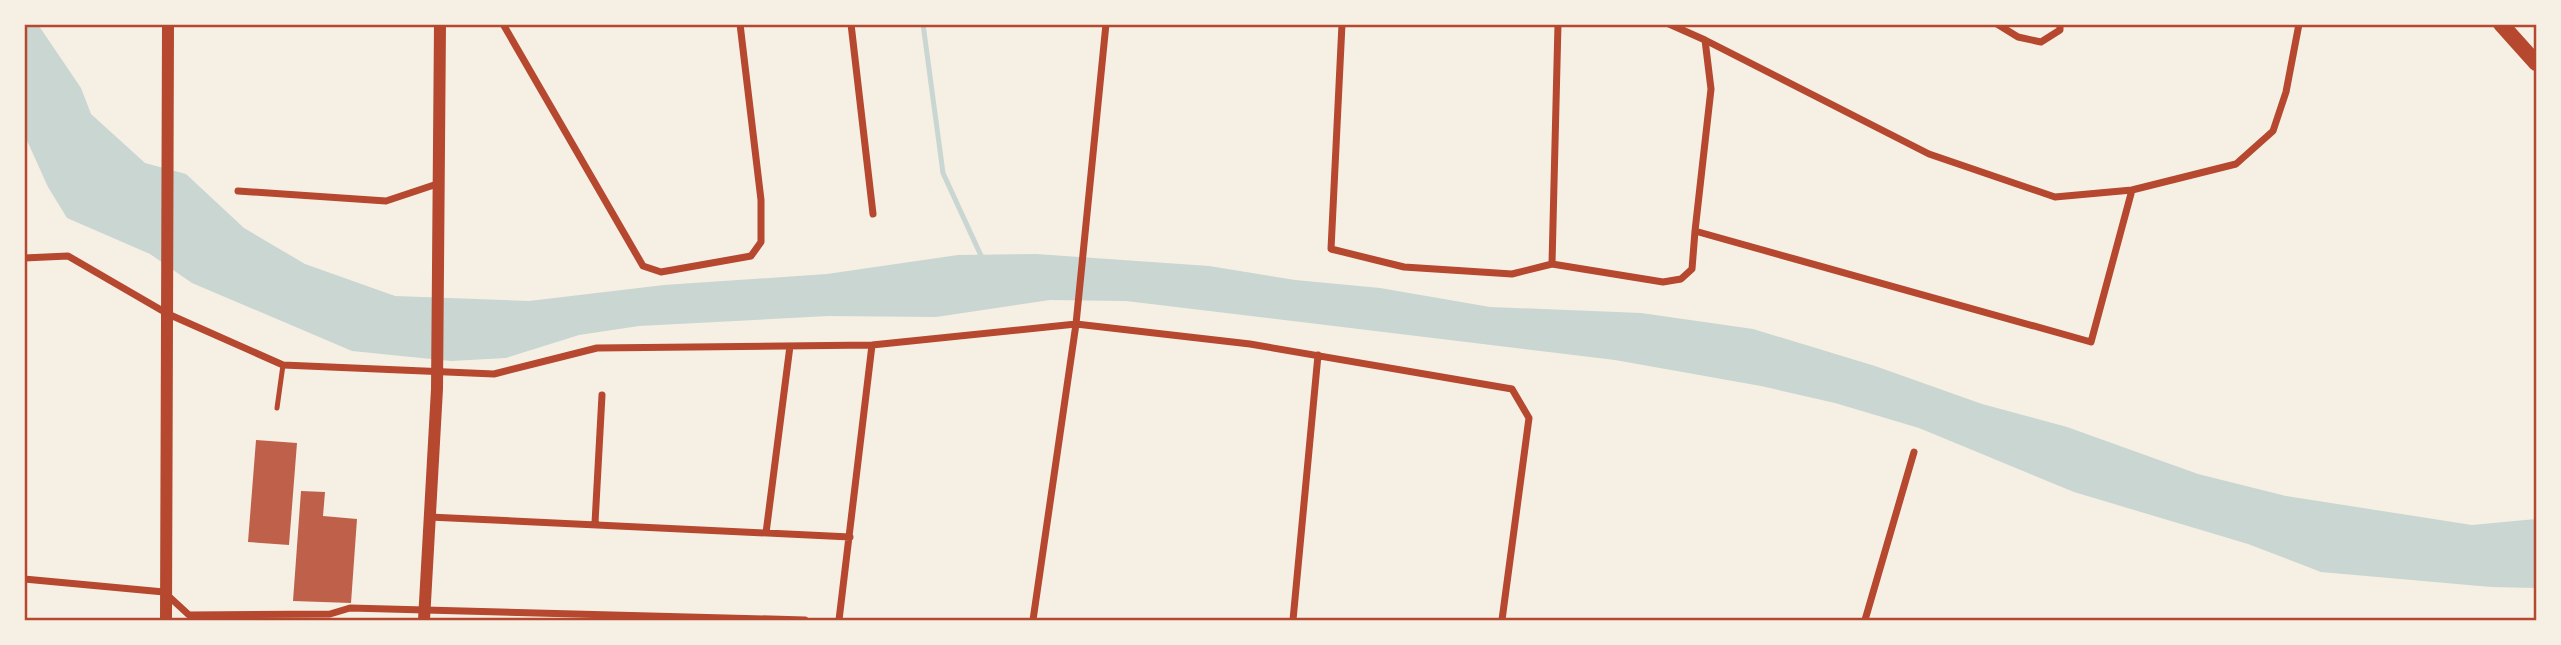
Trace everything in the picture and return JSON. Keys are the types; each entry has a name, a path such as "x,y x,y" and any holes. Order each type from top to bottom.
{"main road":[{"path":"2501,24 2536,63"}],"street":[{"path":"166,621 168,24"},
{"path":"424,615 437,389 441,204 440,24"},
{"path":"503,24 643,266 661,272 751,256 761,242 761,200 740,24"},
{"path":"851,24 873,214"},
{"path":"1033,621 1076,324 1106,24"},
{"path":"1342,24 1331,249 1404,267 1512,274 1552,264 1663,282 1681,279 1692,269 1710,89 1705,40"},
{"path":"1552,264 1558,24"},
{"path":"1669,24 1929,154 2055,197 2132,190 2236,164 2273,131 2287,92 2299,24"},
{"path":"1997,24 2018,37 2041,42 2060,30 2060,24"},
{"path":"238,191 386,201 441,183"},
{"path":"1695,231 2091,342 2132,190"},
{"path":"24,258 68,256 168,314 283,365 494,374 597,348 872,345 1076,324 1318,355 1512,389 1529,418 1502,621"},
{"path":"839,621 872,345"},
{"path":"766,533 790,346"},
{"path":"1293,621 1318,355"},
{"path":"595,523 602,395"},
{"path":"1865,621 1914,452"},
{"path":"429,517 850,537"},
{"path":"24,579 164,592 189,615 330,617 350,608 424,615 805,621"}],"lane":[{"path":"277,408 283,365"}],"shaded area":[{"path":"24,25 39,26 81,88 91,114 145,163 186,174 244,228 305,264 395,296 529,301 664,285 827,274 958,255 1036,254 1209,266 1295,280 1380,288 1490,307 1641,313 1753,329 1875,366 1982,404 2067,427 2198,474 2286,496 2472,525 2536,519 2536,588 2491,587 2321,572 2248,544 2074,492 1919,428 1835,403 1761,386 1615,360 1126,301 1050,300 936,317 828,316 639,326 579,335 506,358 451,361 352,351 192,283 150,254 67,218 48,187 25,136"}],"building":[{"path":"256,440 297,443 289,545 248,542"},
{"path":"301,491 325,492 323,516 357,519 351,603 293,601"}],"waterway":[{"path":"923,24 943,173 983,260"}]}
